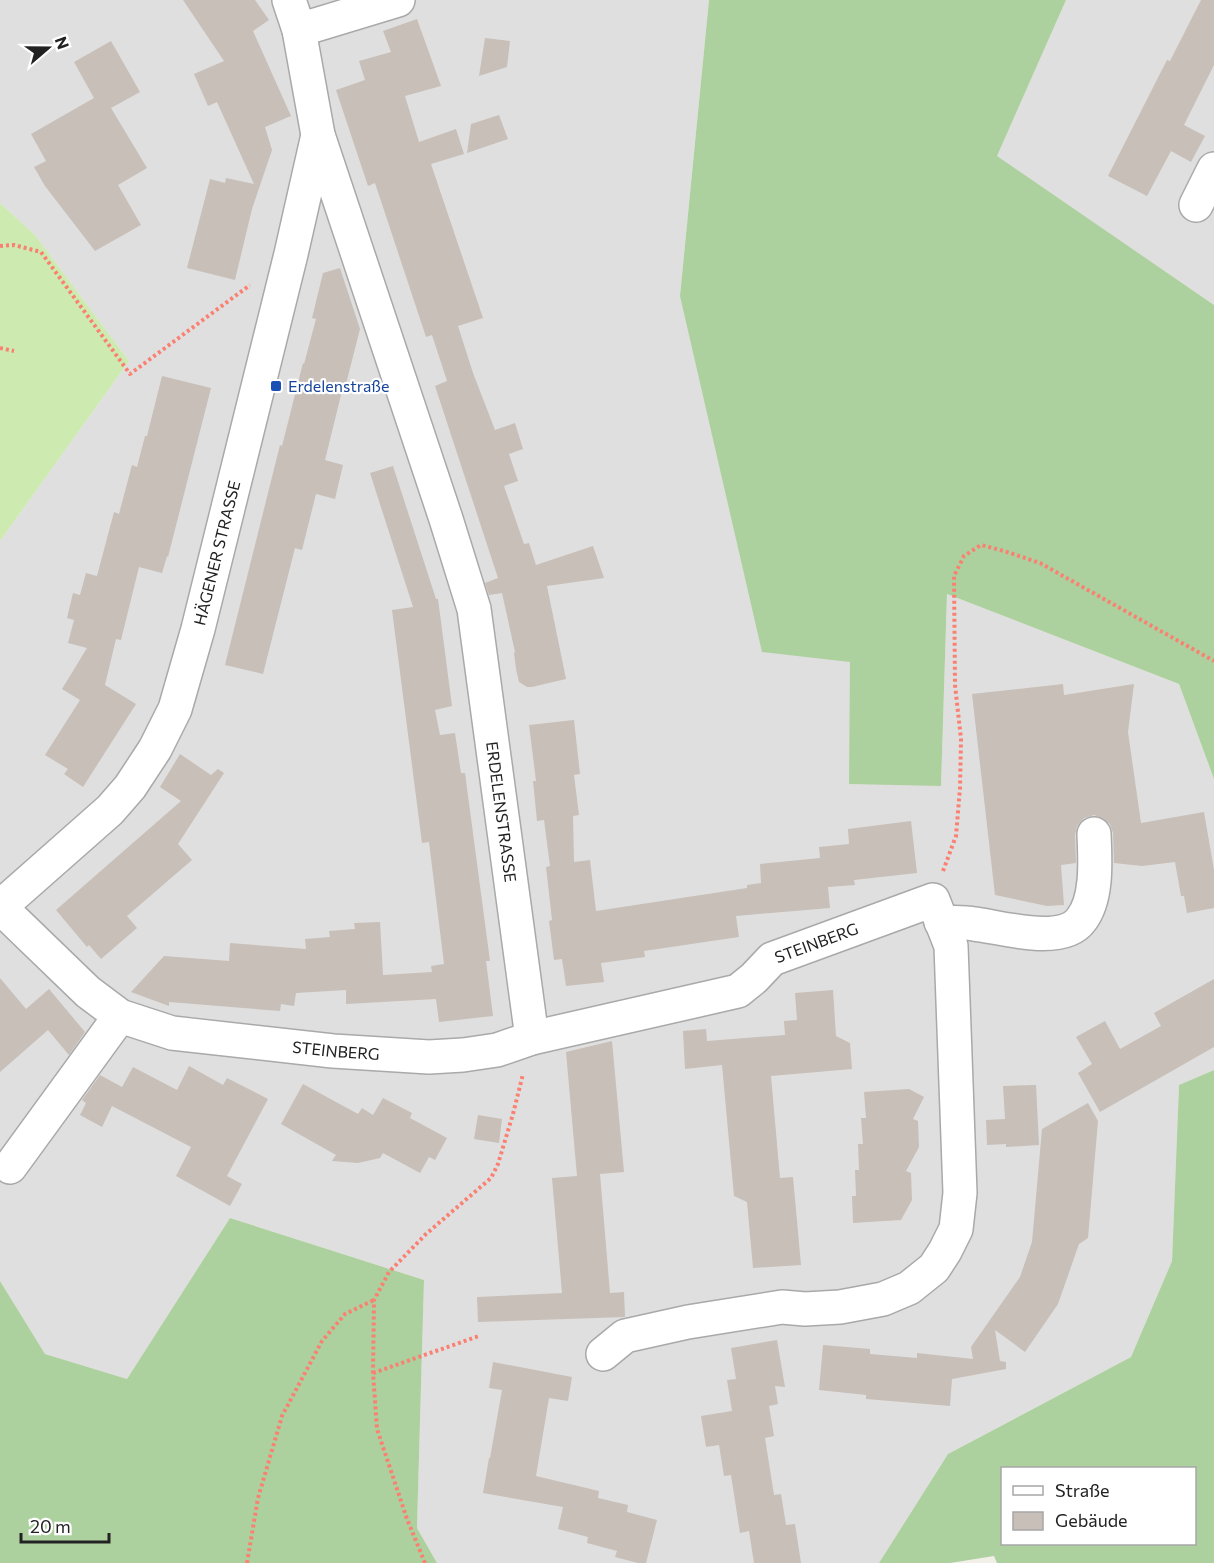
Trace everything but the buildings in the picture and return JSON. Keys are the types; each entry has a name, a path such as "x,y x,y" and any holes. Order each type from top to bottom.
{"street":[{"path":"294,15 398,0"},
{"name":"ERDELENSTRASSE","path":"294,15 318,135 474,609 532,1038"},
{"name":"HÄGENER STRASSE","path":"0,907 110,810 130,787 155,749 175,709 198,629 291,254 318,135"},
{"path":"1196,205 1214,169"},
{"path":"937,911 972,924 1046,934 1066,931 1081,921 1090,901 1095,872 1094,834"},
{"name":"STEINBERG","path":"0,907 88,992 120,1016 172,1033 333,1051 429,1057 497,1050 532,1038 738,991 772,959 937,911"},
{"path":"603,1354 625,1336 688,1322 782,1307 805,1309 840,1307 883,1299 909,1288 934,1268 956,1229 960,1193 951,946 937,911"},
{"path":"10,1167 120,1016"}],"path":[{"path":"0,246 14,245 41,252 130,374 291,254"},
{"path":"0,348 14,351"},
{"path":"937,911 956,836 960,788 961,739 955,685 954,576 964,556 981,545 1040,563 1214,661"},
{"path":"425,1563 407,1519 377,1429 373,1374 374,1300 389,1272 418,1241 491,1178 498,1164 513,1114 532,1038"},
{"path":"247,1563 258,1498 282,1416 322,1341 345,1314 374,1300"},
{"path":"373,1374 479,1336"}],"shaded area":[{"path":"0,0 709,0 680,296 850,662 941,786 947,594 1179,684 1214,779 1214,1070 1179,1085 1172,1261 1131,1357 948,1454 879,1563 437,1563 417,1528 424,1280 230,1218 127,1379 45,1354 0,1281 0,541 129,361 35,235 0,203"},
{"path":"1066,0 1214,0 1214,305 996,157"}],"green space":[{"path":"709,0 1066,0 997,156 1214,305 1214,779 1179,684 947,594 941,786 849,784 850,662 762,652 680,296"},
{"path":"0,203 35,235 129,361 0,541"},
{"path":"1214,1070 1214,1563 997,1563 994,1556 950,1563 879,1563 948,1454 1131,1357 1172,1261 1179,1085"},
{"path":"230,1218 424,1280 417,1528 437,1563 0,1563 0,1281 45,1354 127,1379"}],"place":[{"name":"Erdelenstraße","path":"276,386"}]}
